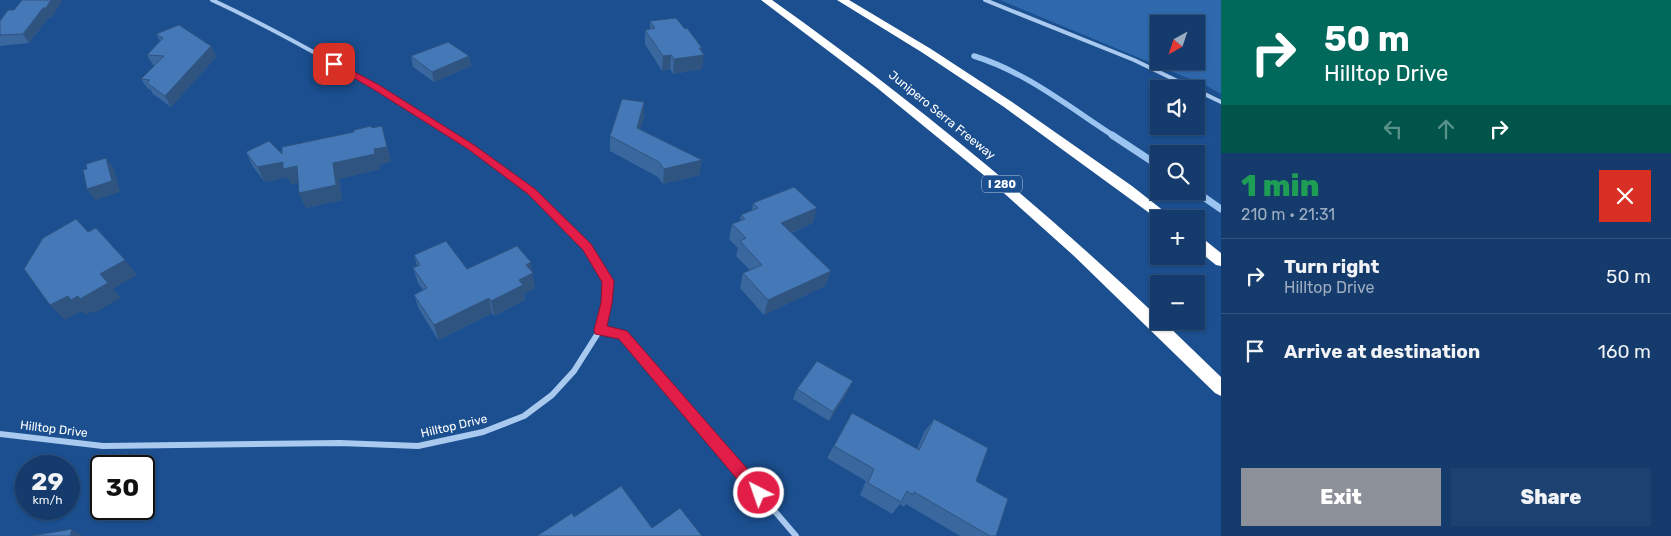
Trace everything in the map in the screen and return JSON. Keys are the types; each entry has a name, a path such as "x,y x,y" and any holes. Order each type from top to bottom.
{"highway":[{"name":"Junipero Serra Freeway","path":"766,0 860,69 991,174 1103,274 1221,388"},
{"path":"842,0 956,68 1053,134 1155,210"},
{"path":"1205,248 1221,261"}],"street":[{"name":"Hilltop Drive","path":"0,434 103,446 340,443 418,446 483,432 524,416 552,395 574,372 600,330 606,303 608,281 587,247 531,191 471,147 376,87 250,17 212,0"},
{"path":"985,0 1106,47 1193,86 1221,102"},
{"path":"600,330 623,334 796,536"}],"shaded area":[{"path":"1000,0 1221,0 1221,94 1205,85 1205,80 1193,80 1168,70 1205,70 1205,15 1150,15 1150,62"}],"building":[{"path":"22,0 51,0 23,34 0,35 0,21 8,10 14,10"},
{"path":"676,18 685,29 687,28 702,48 699,48 704,55 674,59 671,55 663,56 645,30 655,28 650,21"},
{"path":"179,25 211,46 165,96 147,83 150,80 141,79 164,56 147,55 163,38 156,34"},
{"path":"448,42 469,56 432,72 411,56"},
{"path":"622,99 644,102 637,128 702,160 664,169 659,162 610,136"},
{"path":"371,126 372,128 382,126 387,147 374,149 375,154 333,163 336,185 299,193 297,166 283,169 283,162 257,167 246,152 269,141 282,154 282,147 354,132 354,130"},
{"path":"106,158 112,181 87,189 83,170 87,169 86,164"},
{"path":"794,187 817,208 781,223 831,271 768,300 743,273 762,265 740,241 746,238 732,224 745,219 741,215 758,208 753,203"},
{"path":"76,219 88,232 96,228 125,260 100,274 108,283 80,299 78,296 71,300 68,296 50,305 24,269 43,238"},
{"path":"446,241 467,269 517,246 531,262 526,265 533,273 519,280 523,285 491,301 489,298 434,325 414,295 427,288 413,268 420,265 414,255"},
{"path":"817,361 853,381 833,412 797,389"},
{"path":"852,413 919,450 934,419 988,448 976,481 1008,499 996,536 990,536 914,492 913,495 907,491 901,502 868,483 874,469 834,446"},
{"path":"621,486 652,528 680,508 702,536 537,536 572,513 574,517"},
{"path":"72,529 70,536 31,536"}],"waterway":[{"path":"974,56 1011,71 1029,81 1114,136"},
{"path":"1112,135 1150,160"},
{"path":"1205,198 1221,209"}],"route":[{"path":"334,64 376,87 471,147 531,191 587,247 608,281 606,303 600,330 623,334 759,493"}]}
